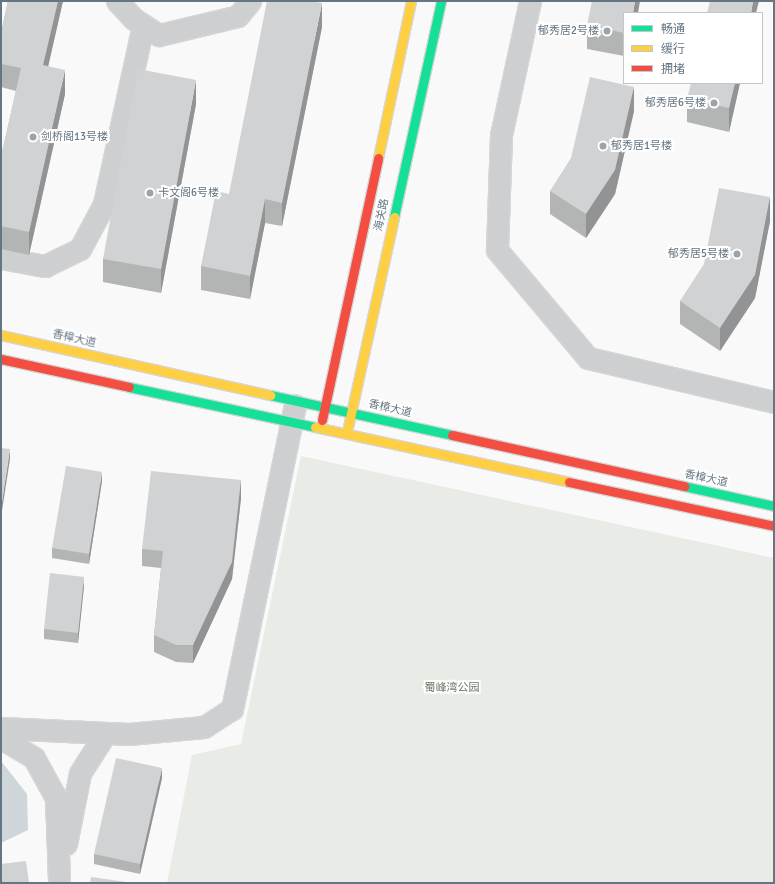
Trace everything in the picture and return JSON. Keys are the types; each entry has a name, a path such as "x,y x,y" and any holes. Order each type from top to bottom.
{"street":[{"path":"117,1 134,19 159,35 238,16 250,1"},
{"name":"海关路","path":"320,428 411,1"},
{"name":"海关路","path":"346,434 352,413 441,1"},
{"path":"530,1 501,135 497,250 588,358 774,402"},
{"path":"1,258 45,266 80,249 104,204 143,25"},
{"name":"香樟大道","path":"1,335 774,506"},
{"path":"1,359 774,526"},
{"path":"1,728 129,734 204,727 232,709 296,400"},
{"path":"59,880 80,773 105,734"},
{"path":"1,738 34,758 56,798 59,880"}],"green space":[{"name":"蜀峰湾公园","path":"301,456 774,558 774,883 167,883 192,755 241,744"}],"shaded area":[{"path":"1,761 27,794 28,830 1,843"}],"building":[{"name":"剑桥阁13号楼","path":"8,1 58,1 43,65 65,70 29,232 1,226 1,157 21,68 1,64 1,33"},
{"path":"267,1 310,1 322,3 282,203 265,199 250,276 201,266 216,191 229,194"},
{"path":"592,1 635,1 633,12 623,12 623,33 587,25"},
{"path":"710,1 753,1 751,12 707,12"},
{"name":"卡文阁6号楼","path":"138,69 196,80 161,269 103,259"},
{"name":"郁秀居1号楼","path":"590,77 634,87 615,170 586,214 550,191 571,158"},
{"path":"691,84 735,84 729,108 687,99"},
{"name":"郁秀居5号楼","path":"719,188 770,197 755,275 720,328 680,301 704,264"},
{"path":"1,448 10,449 1,508"},
{"path":"66,466 102,472 89,554 52,548"},
{"path":"151,471 241,480 232,562 193,645 176,645 154,635 163,551 142,549"},
{"path":"50,573 84,577 78,633 44,629"},
{"path":"116,758 162,768 140,864 94,854"},
{"path":"26,861 29,883 1,883 1,864"},
{"path":"91,877 134,883 90,883"}],"traffic: fast":[{"path":"394,217 441,1"},
{"path":"129,387 315,427"},
{"path":"270,395 452,435"},
{"path":"684,486 774,506"}],"traffic: slow":[{"path":"378,158 411,1"},
{"path":"348,427 394,217"},
{"path":"1,335 270,395"},
{"path":"315,427 569,482"}],"traffic: jam":[{"path":"322,420 378,158"},
{"path":"1,359 129,387"},
{"path":"452,435 684,486"},
{"path":"569,482 774,526"}],"place":[{"name":"郁秀居2号楼","path":"607,31"},
{"name":"郁秀居6号楼","path":"714,103"},
{"name":"剑桥阁13号楼","path":"33,137"},
{"name":"郁秀居1号楼","path":"603,146"},
{"name":"卡文阁6号楼","path":"150,193"},
{"name":"郁秀居5号楼","path":"737,254"}]}
